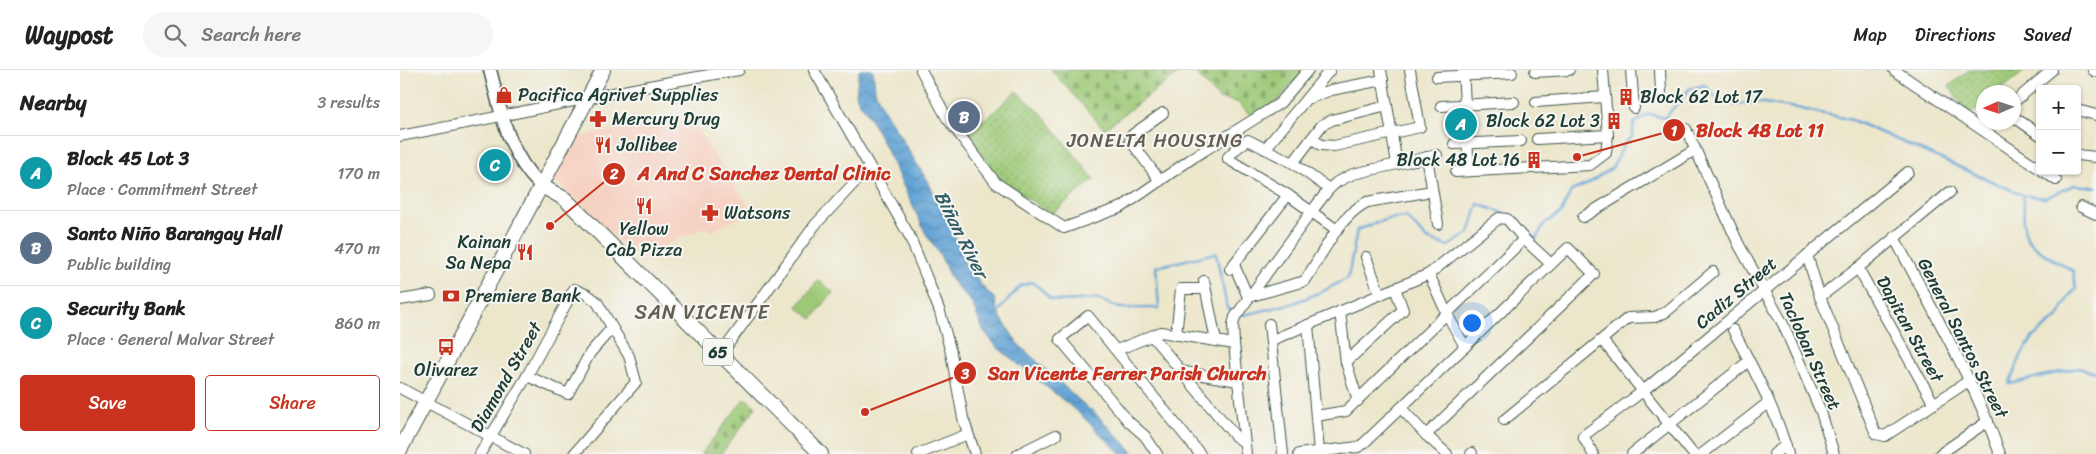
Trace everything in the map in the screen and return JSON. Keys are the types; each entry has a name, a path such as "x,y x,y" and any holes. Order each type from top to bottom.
{"highway":[{"path":"400,450 603,70"},
{"name":"65","path":"540,186 565,199 721,354 816,452"}],"main road":[{"path":"490,70 502,117 516,155 526,172 540,186"}],"street":[{"path":"400,136 587,100 681,79 739,70"},
{"path":"814,70 909,235 933,294 951,353 963,418 975,454"},
{"path":"921,70 947,118 996,183 1064,228 1122,207 1280,104 1308,70"},
{"path":"1265,149 1309,98 1330,70"},
{"path":"1312,138 1321,145 1334,146 1420,127 1410,70"},
{"path":"1536,72 1569,70"},
{"path":"1456,172 1590,165 1606,153 1608,135 1603,70"},
{"path":"1631,70 1634,108"},
{"path":"1660,70 1661,92"},
{"path":"1894,70 2036,167"},
{"path":"2021,96 2052,70"},
{"path":"1464,72 1470,171"},
{"path":"1437,76 1464,72 1512,74"},
{"path":"1309,98 1382,75 1397,164"},
{"path":"2039,81 2044,85"},
{"path":"1536,102 1604,97"},
{"path":"1441,106 1514,102"},
{"path":"1293,163 1322,125 1332,120 1387,106"},
{"path":"2081,111 2096,115"},
{"path":"1160,181 1130,140 1132,136 1163,113"},
{"path":"2021,122 2036,132"},
{"name":"Tacloban Street","path":"1686,129 1739,244 1783,324 1821,412 1834,454"},
{"path":"1537,139 1608,135"},
{"path":"1329,190 1293,163 1248,140 1229,155 1228,159 1288,195 1337,230"},
{"path":"1454,144 1521,141"},
{"path":"1583,217 1695,150"},
{"path":"2081,155 2096,157"},
{"path":"1246,454 1234,344 1233,325 1235,317 1329,190 1344,178 1353,174 1432,156 1432,191 1438,224"},
{"path":"721,354 815,226 869,167"},
{"name":"Cadiz Street","path":"1593,454 1583,436 1644,391 1908,172"},
{"path":"2048,175 2056,180"},
{"path":"1246,300 1305,281 1337,230 1352,211 1366,202 1432,191"},
{"path":"1820,297 1950,192"},
{"path":"1246,300 1232,267 1288,195"},
{"path":"2081,207 2096,214"},
{"path":"1272,340 1429,274 1499,218 1508,219 1524,238 1551,264"},
{"name":"General Santos Street","path":"1894,237 1970,380 2000,454"},
{"path":"1316,416 1346,411 1358,401 1524,238"},
{"path":"1299,454 1358,447 1568,248 1594,274 1426,435"},
{"path":"1807,254 1820,297 1876,434 1885,436 1970,380"},
{"path":"1366,257 1380,295"},
{"name":"Dapitan Street","path":"1858,268 1934,404"},
{"path":"1504,420 1628,318 1655,317 1666,312 1713,272"},
{"path":"1429,274 1464,347"},
{"path":"1176,335 1181,289 1204,285 1216,341"},
{"path":"1346,362 1403,310 1395,288"},
{"name":"Diamond Street","path":"480,454 527,376 574,289 588,295 597,302 611,329"},
{"path":"400,300 432,295"},
{"path":"1340,312 1346,362 1358,401"},
{"path":"1157,454 1145,436 1129,422 1060,339 1088,316 1200,454"},
{"path":"1269,324 1283,454"},
{"path":"1308,325 1318,452"},
{"path":"527,376 568,394 590,353 611,329 629,356 636,382 574,454"},
{"path":"1733,330 1769,402 1787,449 1774,454"},
{"path":"1117,350 1161,332 1234,344"},
{"path":"1152,336 1179,371 1235,436 1244,442"},
{"path":"1602,340 1693,454"},
{"path":"1632,454 1749,361"},
{"path":"1179,371 1238,381"},
{"path":"400,388 524,454"},
{"path":"1702,454 1769,402"},
{"path":"1401,408 1447,454"},
{"path":"1940,454 1988,421"},
{"path":"918,454 968,434"},
{"path":"1018,454 1056,435"}],"shaded area":[{"path":"688,115 752,212 710,232 706,227 679,238 645,256 637,244 628,250 553,178 579,137"}],"green space":[{"path":"1051,70 1183,70 1104,129"},
{"path":"1193,70 1305,70 1276,102 1251,116 1237,102 1219,99"},
{"path":"1969,70 2026,70 2007,85 1976,85 1976,110 1969,115 1949,86"},
{"path":"1016,91 1041,113 1094,179 1052,214 1004,183 978,153 964,133 992,114"},
{"path":"818,280 833,292 812,319 797,307"},
{"path":"745,398 756,407 721,454 701,454"}],"water":[{"path":"859,70 873,70 875,90 881,105 928,182 956,238 965,264 974,273 980,284 995,299 997,311 1018,344 1091,409 1135,454 1121,454 1079,413 997,347 983,330 972,303 952,281 940,255 926,234 882,141 865,109 859,103 856,94"}],"waterway":[{"path":"1239,314 1244,315 1294,303 1348,278 1357,230 1388,219 1406,217 1427,239 1448,246 1469,233 1478,204 1514,217 1536,239 1544,224 1561,213 1571,191 1586,185 1612,168 1625,143 1632,137 1634,123 1649,114 1665,118 1689,89 1705,85 1717,99 1725,100 1734,105 1757,102 1797,108 1852,120 2023,195 2045,198 2074,185 2096,187"},
{"path":"2023,195 2025,234 2029,241 2042,253 2073,271 2076,289 2069,296 2058,317 2033,337 2021,356 2009,384 2077,368 2096,372"},
{"path":"996,314 1020,286 1032,282 1050,299 1059,301 1097,299 1120,308 1159,308 1156,267 1216,253 1227,308 1234,312"}],"place":[{"name":"Pacifica Agrivet Supplies","path":"504,95"},
{"name":"Block 62 Lot 17","path":"1626,97"},
{"name":"Santo Niño Barangay Hall","path":"964,117"},
{"name":"Mercury Drug","path":"598,119"},
{"name":"Block 62 Lot 3","path":"1614,121"},
{"name":"Block 45 Lot 3","path":"1461,124"},
{"name":"Jollibee","path":"603,145"},
{"name":"Block 48 Lot 11","path":"1577,157"},
{"name":"Block 48 Lot 16","path":"1534,160"},
{"name":"Security Bank","path":"495,165"},
{"name":"Yellow Cab Pizza","path":"644,206"},
{"name":"Watsons","path":"710,213"},
{"name":"A And C Sanchez Dental Clinic","path":"550,226"},
{"name":"Kainan Sa Nepa","path":"525,252"},
{"name":"Premiere Bank","path":"451,296"},
{"name":"Olivarez","path":"446,347"},
{"name":"San Vicente Ferrer Parish Church","path":"865,412"}],"district":[{"name":"JONELTA HOUSING","path":"1155,140"},
{"name":"SAN VICENTE","path":"702,312"}],"water label":[{"name":"Biñan River","path":"962,234"}]}
